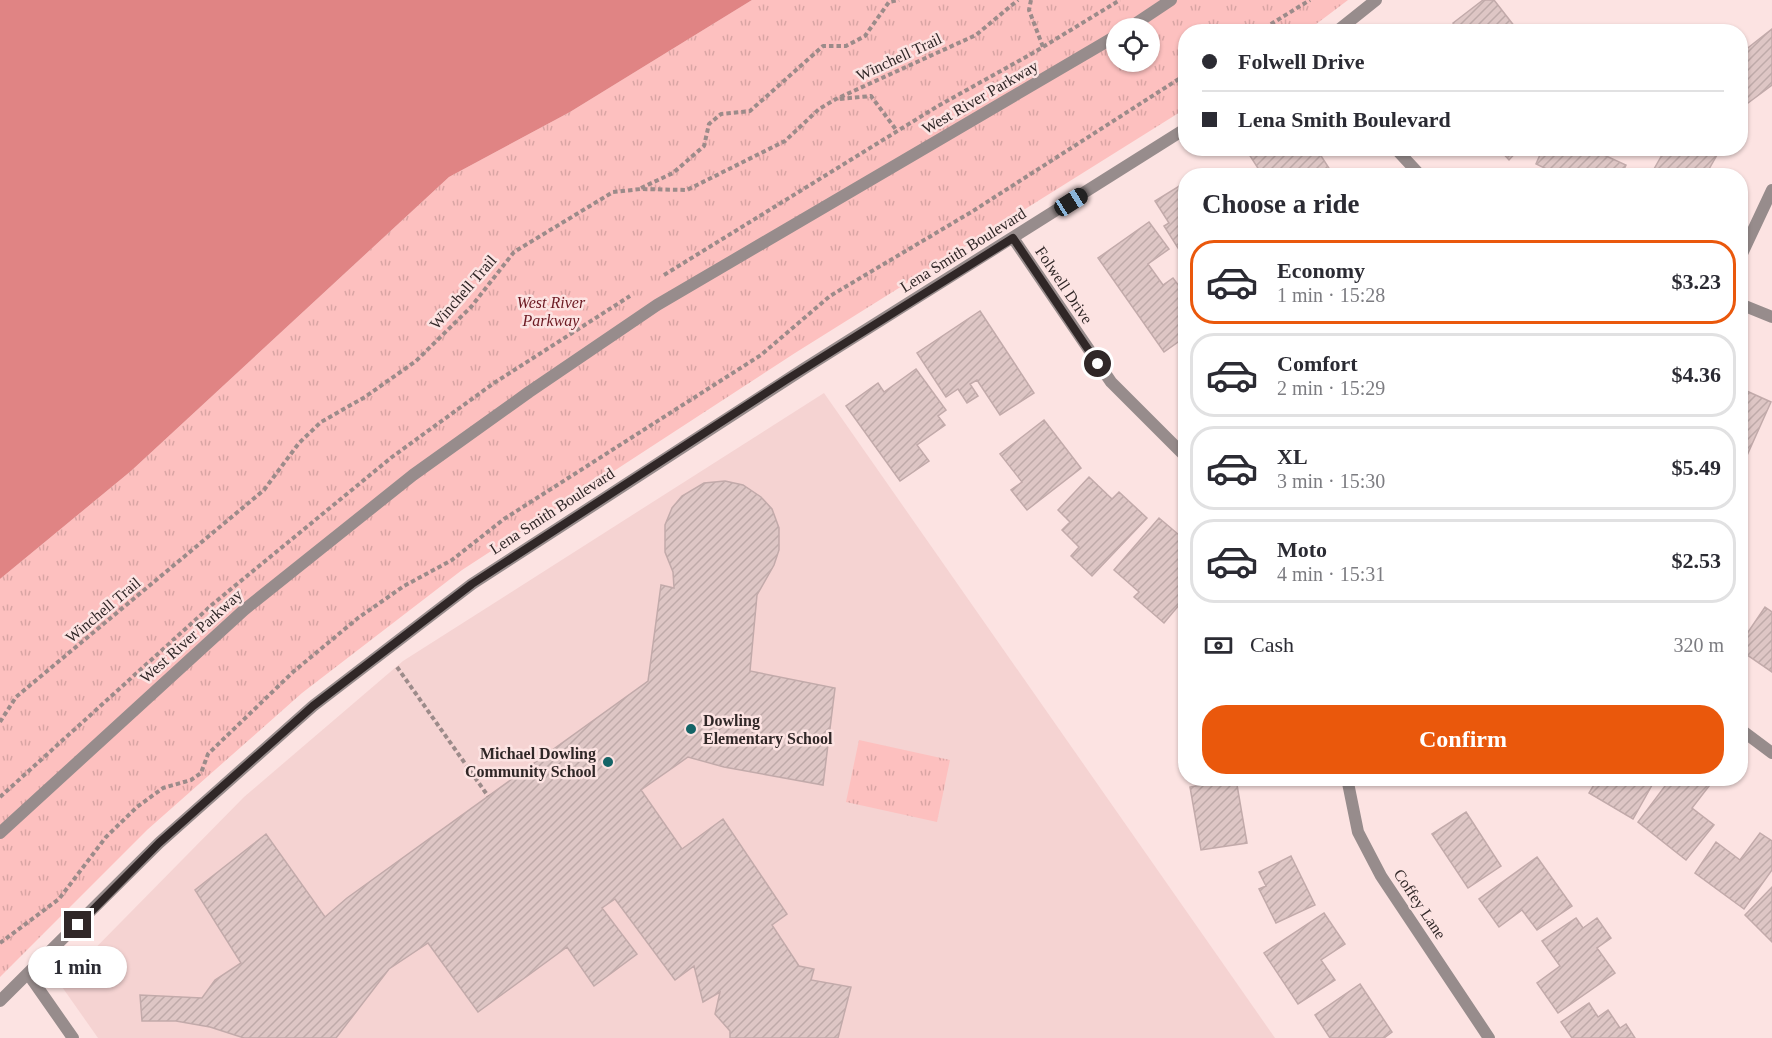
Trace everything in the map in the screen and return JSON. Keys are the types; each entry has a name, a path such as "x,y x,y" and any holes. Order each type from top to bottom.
{"street":[{"path":"1144,18 1171,0"},
{"path":"1346,24 1376,0"},
{"name":"West River Parkway","path":"0,833 243,610 412,475 657,305 1106,42"},
{"name":"Lena Smith Boulevard","path":"0,1001 29,975 159,843 304,714 472,584 795,374 1178,133"},
{"path":"1402,156 1414,168"},
{"path":"1748,241 1772,190"},
{"name":"Folwell Drive","path":"1013,238 1111,382 1178,449"},
{"path":"1748,308 1772,318"},
{"path":"1748,735 1772,753"},
{"name":"Coffey Lane","path":"1349,786 1358,832 1381,876 1489,1038"},
{"path":"29,975 73,1038"}],"path":[{"path":"641,189 673,173 704,146 709,124 721,114 750,111 823,46 846,46 865,36 889,2 898,0"},
{"name":"Winchell Trail","path":"0,722 16,697 264,490 298,443 321,422 365,397 416,361 471,307 514,252 613,192 641,189 687,190 785,141 819,109 836,99 976,34 1018,0"},
{"path":"1030,0 1029,10 1043,47"},
{"path":"1271,24 1310,0"},
{"path":"0,943 59,899 106,837 136,807 163,788 191,780 201,773 208,754 293,672 358,618 405,586 452,560 504,519 761,355 830,296 973,211 1178,79"},
{"path":"836,99 871,96 897,131"},
{"path":"394,663 488,796"}],"shaded area":[{"path":"0,0 752,0 570,112 449,177 131,471 0,579"},
{"name":"Dowling Elementary School","path":"824,393 1275,1038 98,1038 60,984 244,797 403,661"}],"green space":[{"name":"West River Parkway","path":"752,0 1348,0 1316,24 1178,24 1178,113 795,353 462,570 302,693 147,830 0,977 0,579 131,471 449,177 570,112"},
{"path":"859,740 950,760 937,822 846,802"}],"building":[{"path":"1483,0 1494,0 1513,24 1454,24"},
{"path":"1772,29 1772,85 1748,103 1748,48"},
{"path":"1250,156 1321,156 1329,168 1258,168"},
{"path":"1540,156 1606,156 1626,165 1625,168 1544,168 1536,164"},
{"path":"1661,156 1716,156 1710,168 1655,168"},
{"path":"1178,187 1178,248 1164,226 1169,223 1155,201"},
{"path":"1149,222 1169,249 1148,264 1163,285 1173,278 1178,285 1178,342 1164,352 1098,258"},
{"path":"980,311 1034,393 1000,415 977,380 970,384 978,396 967,403 958,389 946,397 917,353"},
{"path":"916,369 946,410 938,416 945,425 917,445 929,461 900,481 846,406 878,383 884,392"},
{"path":"1748,392 1771,402 1748,453"},
{"path":"1044,420 1081,468 1027,510 1011,490 1022,482 1000,454"},
{"path":"1089,477 1112,499 1119,492 1147,518 1092,576 1071,556 1079,547 1062,530 1070,522 1058,510"},
{"name":"Michael Dowling Community School","path":"725,481 743,485 761,497 772,509 779,528 779,550 774,565 757,595 750,671 835,688 823,785 724,767 688,757 641,790 682,849 723,819 787,914 772,925 799,966 814,969 811,980 851,987 838,1038 730,1038 730,1031 715,1014 720,992 703,1002 694,966 675,980 615,899 602,908 637,954 594,986 567,947 478,1012 428,943 389,969 336,1038 244,1038 210,1027 176,1021 142,1021 140,995 202,998 215,980 241,963 195,890 266,834 325,917 347,898 648,681 661,585 674,588 673,572 665,552 665,525 672,508 682,496 704,483"},
{"path":"1159,518 1178,534 1178,606 1164,623 1134,597 1139,592 1114,570"},
{"path":"1765,607 1772,612 1772,672 1748,656 1748,632"},
{"path":"1237,786 1247,843 1201,850 1190,787"},
{"path":"1593,786 1652,786 1633,819 1589,793"},
{"path":"1665,786 1709,786 1692,808 1714,825 1686,860 1638,822"},
{"path":"1466,812 1501,866 1468,888 1432,834"},
{"path":"1760,833 1772,841 1772,870 1744,909 1695,873 1716,842 1740,860"},
{"path":"1291,856 1315,905 1276,923 1259,889 1266,886 1259,872"},
{"path":"1537,857 1572,906 1537,930 1522,910 1499,927 1479,899"},
{"path":"1772,887 1772,942 1745,915"},
{"path":"1324,913 1345,944 1321,960 1335,980 1298,1004 1264,953"},
{"path":"1576,918 1583,928 1597,918 1611,938 1597,948 1615,973 1558,1013 1537,983 1560,966 1542,941"},
{"path":"1360,984 1392,1032 1384,1038 1330,1038 1315,1015"},
{"path":"1589,1003 1598,1017 1608,1010 1620,1028 1626,1024 1635,1038 1572,1038 1561,1022"}],"place":[{"name":"Dowling Elementary School","path":"691,729"},
{"name":"Michael Dowling Community School","path":"608,762"}],"route":[{"path":"78,925 159,843 313,706 472,584 635,476 1013,238 1098,364"}]}
